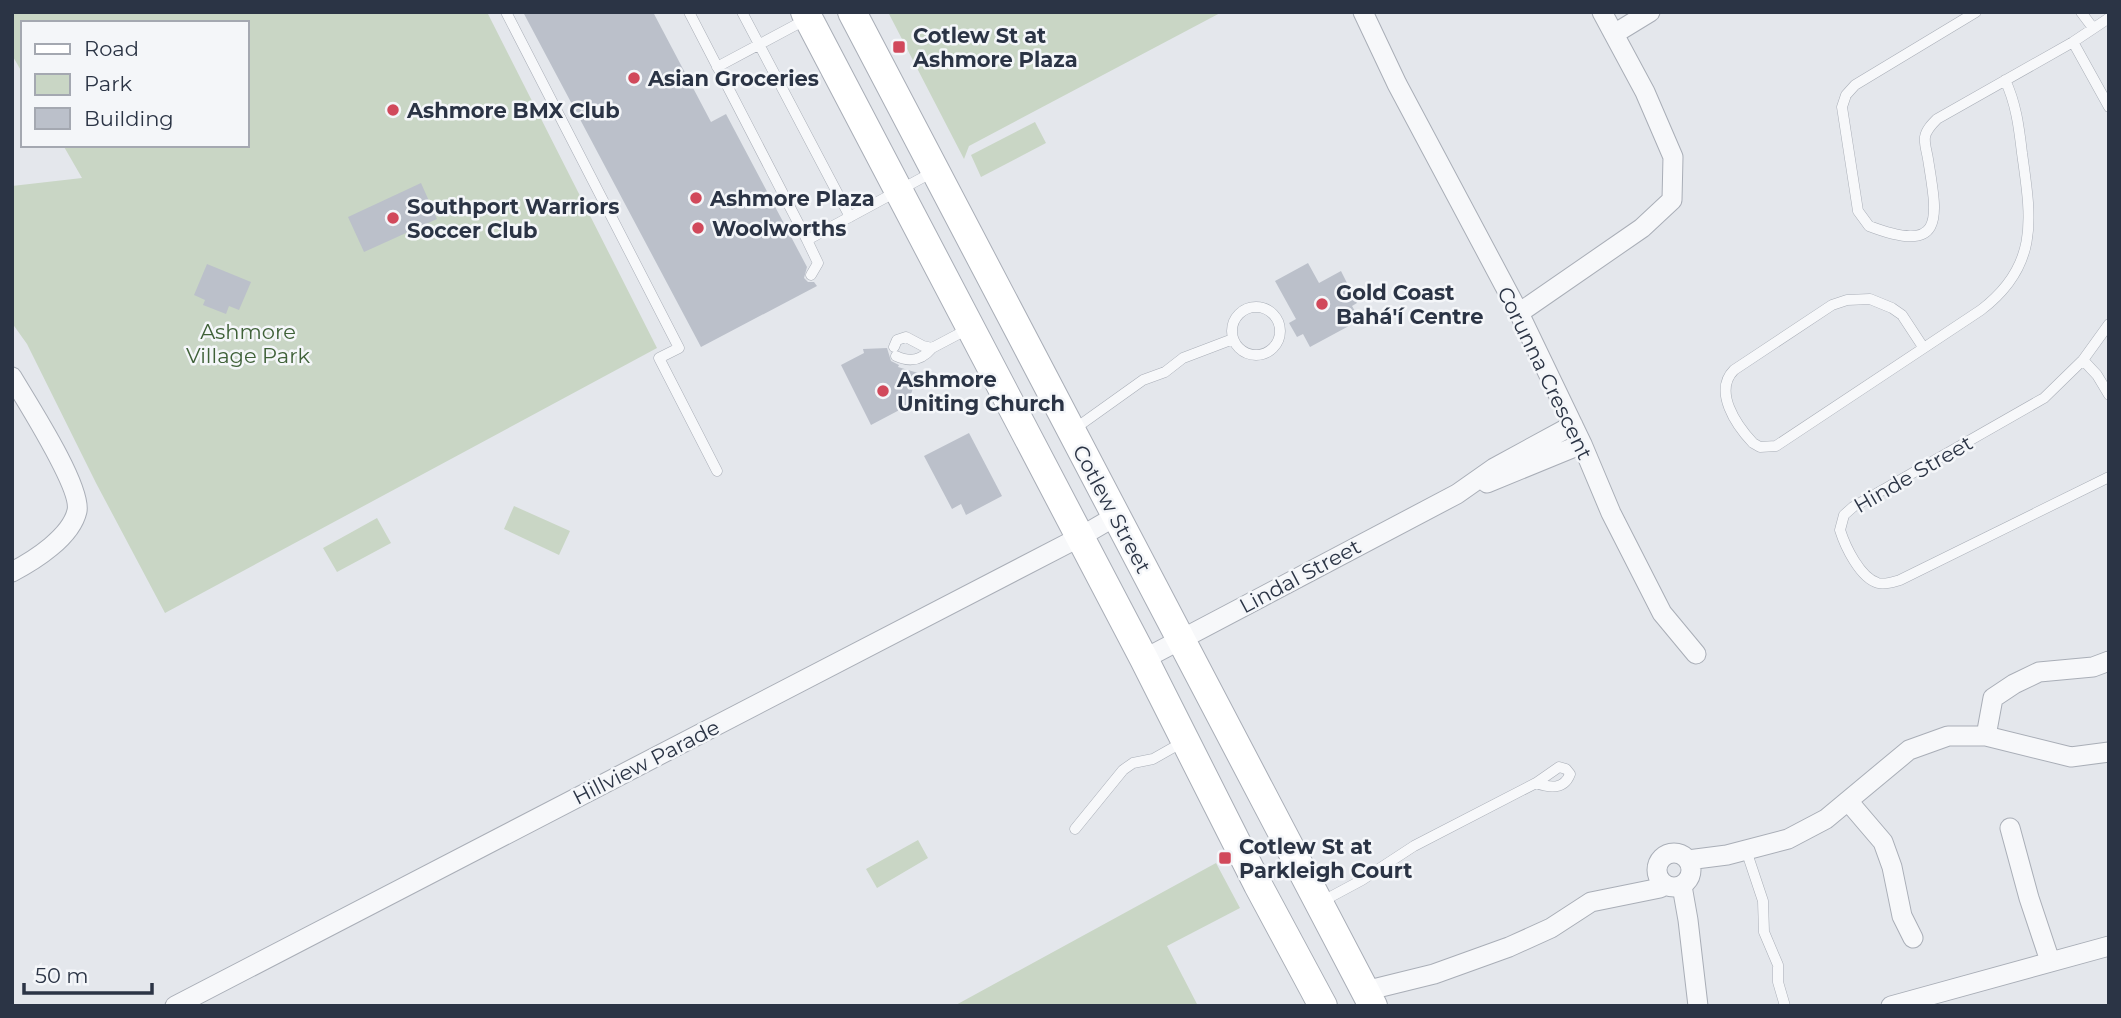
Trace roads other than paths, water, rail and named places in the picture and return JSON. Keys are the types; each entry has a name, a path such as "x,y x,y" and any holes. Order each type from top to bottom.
{"main road":[{"name":"Cotlew Street","path":"852,12 1369,998"},
{"name":"Cotlew Street","path":"807,15 1323,1006"}],"street":[{"name":"Corunna Crescent","path":"1363,12 1397,84 1518,313 1582,444 1611,513 1662,613 1696,654"},
{"path":"1518,313 1642,228 1672,200 1673,157 1645,93 1602,12"},
{"path":"1614,34 1650,12"},
{"path":"12,377 71,481 78,509 64,536 12,572"},
{"name":"Lindal Street","path":"1144,659 1457,494 1494,468 1573,425"},
{"name":"Lindal Street","path":"1457,494 1582,444"},
{"name":"Hillview Parade","path":"175,1006 1116,516"},
{"path":"1986,736 1993,698 2014,684 2039,672 2092,667 2109,662"},
{"path":"1688,860 1746,850 1788,839 1826,819 1909,750 1948,736 1986,736 2071,757 2109,752"},
{"path":"1848,801 1883,842 1892,867 1902,916 1913,939"},
{"path":"2010,828 2050,961"},
{"path":"1369,998 1497,952 1551,928 1591,902 1660,888 1673,885 1688,881 1691,873 1688,860 1674,853 1663,856 1657,874 1673,885 1688,919 1698,1006"},
{"path":"1891,1006 2109,946"},
{"path":"1967,985 1968,1006"}],"lane":[{"path":"506,12 679,348 659,358 717,471"},
{"path":"689,12 818,263 811,275"},
{"path":"742,12 850,216"},
{"path":"1976,12 1855,85 1846,95 1842,107 1858,211 1864,222 1874,228 1908,236 1921,235 1933,223 1936,209 1925,141 1929,128 1937,119 2073,42 2109,18"},
{"path":"2081,12 2093,28"},
{"path":"717,67 807,15"},
{"path":"2073,42 2109,107"},
{"path":"1923,347 1902,315 1892,308 1870,299 1839,301 1734,370 1725,382 1726,400 1746,437 1760,447 1776,446 1991,302 2013,276 2021,260 2030,225 2015,103 2005,80"},
{"path":"807,240 934,171"},
{"path":"1255,306 1267,309 1279,322 1279,340 1272,350 1264,354 1250,355 1242,352 1233,339 1232,324 1236,316 1247,308 1255,306"},
{"name":"Hinde Street","path":"2109,324 2083,360 2060,384 2029,408 1853,507 1844,515 1840,530 1862,570 1877,583 1888,584 2109,477"},
{"path":"932,348 906,337 897,340 895,352 914,360 970,328"},
{"path":"1071,431 1143,380 1165,372 1183,358 1233,339"},
{"path":"2083,360 2097,375 2109,395"},
{"path":"1075,829 1123,770 1133,763 1153,759 1186,741"},
{"path":"1319,903 1362,880 1413,846 1536,783"},
{"path":"1746,850 1763,901 1764,932 1778,965 1778,982 1785,1006"}],"place":[{"name":"Cotlew St at Ashmore Plaza","path":"899,47"},
{"name":"Asian Groceries","path":"634,78"},
{"name":"Ashmore BMX Club","path":"393,110"},
{"name":"Ashmore Plaza","path":"696,198"},
{"name":"Southport Warriors Soccer Club","path":"393,218"},
{"name":"Woolworths","path":"698,228"},
{"name":"Gold Coast Bahá'í Centre","path":"1322,304"},
{"name":"Ashmore Uniting Church","path":"883,391"},
{"name":"Cotlew St at Parkleigh Court","path":"1225,858"}],"park label":[{"name":"Ashmore Village Park","path":"248,343"}]}
